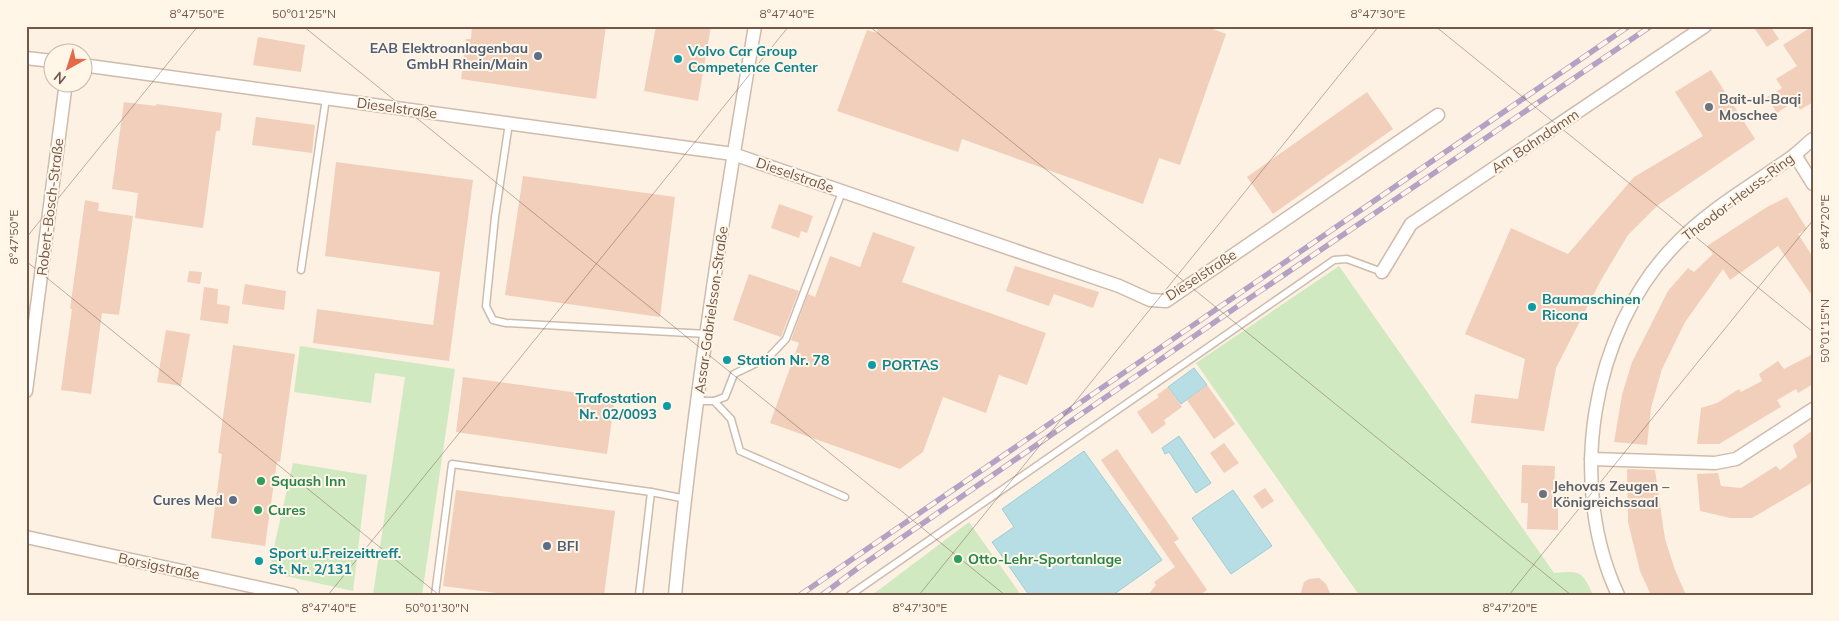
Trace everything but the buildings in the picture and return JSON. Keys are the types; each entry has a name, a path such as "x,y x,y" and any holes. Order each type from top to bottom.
{"street":[{"name":"Assar-Gabrielsson-Straße","path":"675,595 697,401 755,26"},
{"name":"Am Bahndamm","path":"1382,272 1411,224 1705,26"},
{"path":"26,58 42,60"},
{"name":"Dieselstraße","path":"92,67 734,154 1119,286 1150,300 1166,301 1438,116"},
{"name":"Robert-Bosch-Straße","path":"26,391 65,92"},
{"name":"Theodor-Heuss-Ring","path":"1618,595 1600,545 1590,480 1590,459 1591,439 1603,381 1624,322 1646,281 1675,244 1696,225 1795,155 1813,139"},
{"path":"1795,155 1813,184"},
{"path":"1590,459 1715,463 1736,460 1813,410"},
{"name":"Borsigstraße","path":"26,537 292,595"}],"lane":[{"path":"301,270 326,98"},
{"path":"509,123 486,306 493,320 506,323 707,334"},
{"path":"697,401 714,401 725,397 734,374 769,357 786,338 842,192"},
{"path":"850,595 1334,260 1347,259 1382,272"},
{"path":"714,401 731,419 740,451 845,497"},
{"path":"435,595 452,464 686,498"},
{"path":"639,595 651,492"}],"green space":[{"path":"1339,266 1554,573 1575,572 1579,574 1586,581 1593,595 1359,595 1196,363"},
{"path":"300,346 455,369 422,595 373,595 405,377 375,373 371,403 294,392"},
{"path":"293,463 367,475 353,591 281,575 274,569 271,560"},
{"name":"Otto-Lehr-Sportanlage","path":"969,522 1021,595 872,595"}],"water":[{"path":"1194,368 1207,385 1181,404 1168,387"},
{"path":"1179,436 1211,483 1196,493 1169,452 1165,454 1162,448"},
{"path":"1084,451 1162,560 1113,595 1029,595 992,542 1014,527 1002,509"},
{"path":"1233,490 1272,546 1231,574 1192,518"}],"railway":[{"path":"800,595 1629,26"},
{"path":"822,595 858,568 1238,306 1651,26"}],"place":[{"name":"EAB Elektroanlagenbau GmbH Rhein/Main","path":"538,56"},
{"name":"Volvo Car Group Competence Center","path":"678,59"},
{"name":"Bait-ul-Baqi Moschee","path":"1709,107"},
{"name":"Baumaschinen Ricona","path":"1532,307"},
{"name":"Station Nr. 78","path":"727,360"},
{"name":"PORTAS","path":"872,365"},
{"name":"Trafostation Nr. 02/0093","path":"667,406"},
{"name":"Squash Inn","path":"261,481"},
{"name":"Jehovas Zeugen – Königreichssaal","path":"1543,494"},
{"name":"Cures Med","path":"233,500"},
{"name":"Cures","path":"258,510"},
{"name":"BFI","path":"547,546"},
{"name":"Otto-Lehr-Sportanlage","path":"958,559"},
{"name":"Sport u.Freizeittreff. St. Nr. 2/131","path":"259,561"}]}
